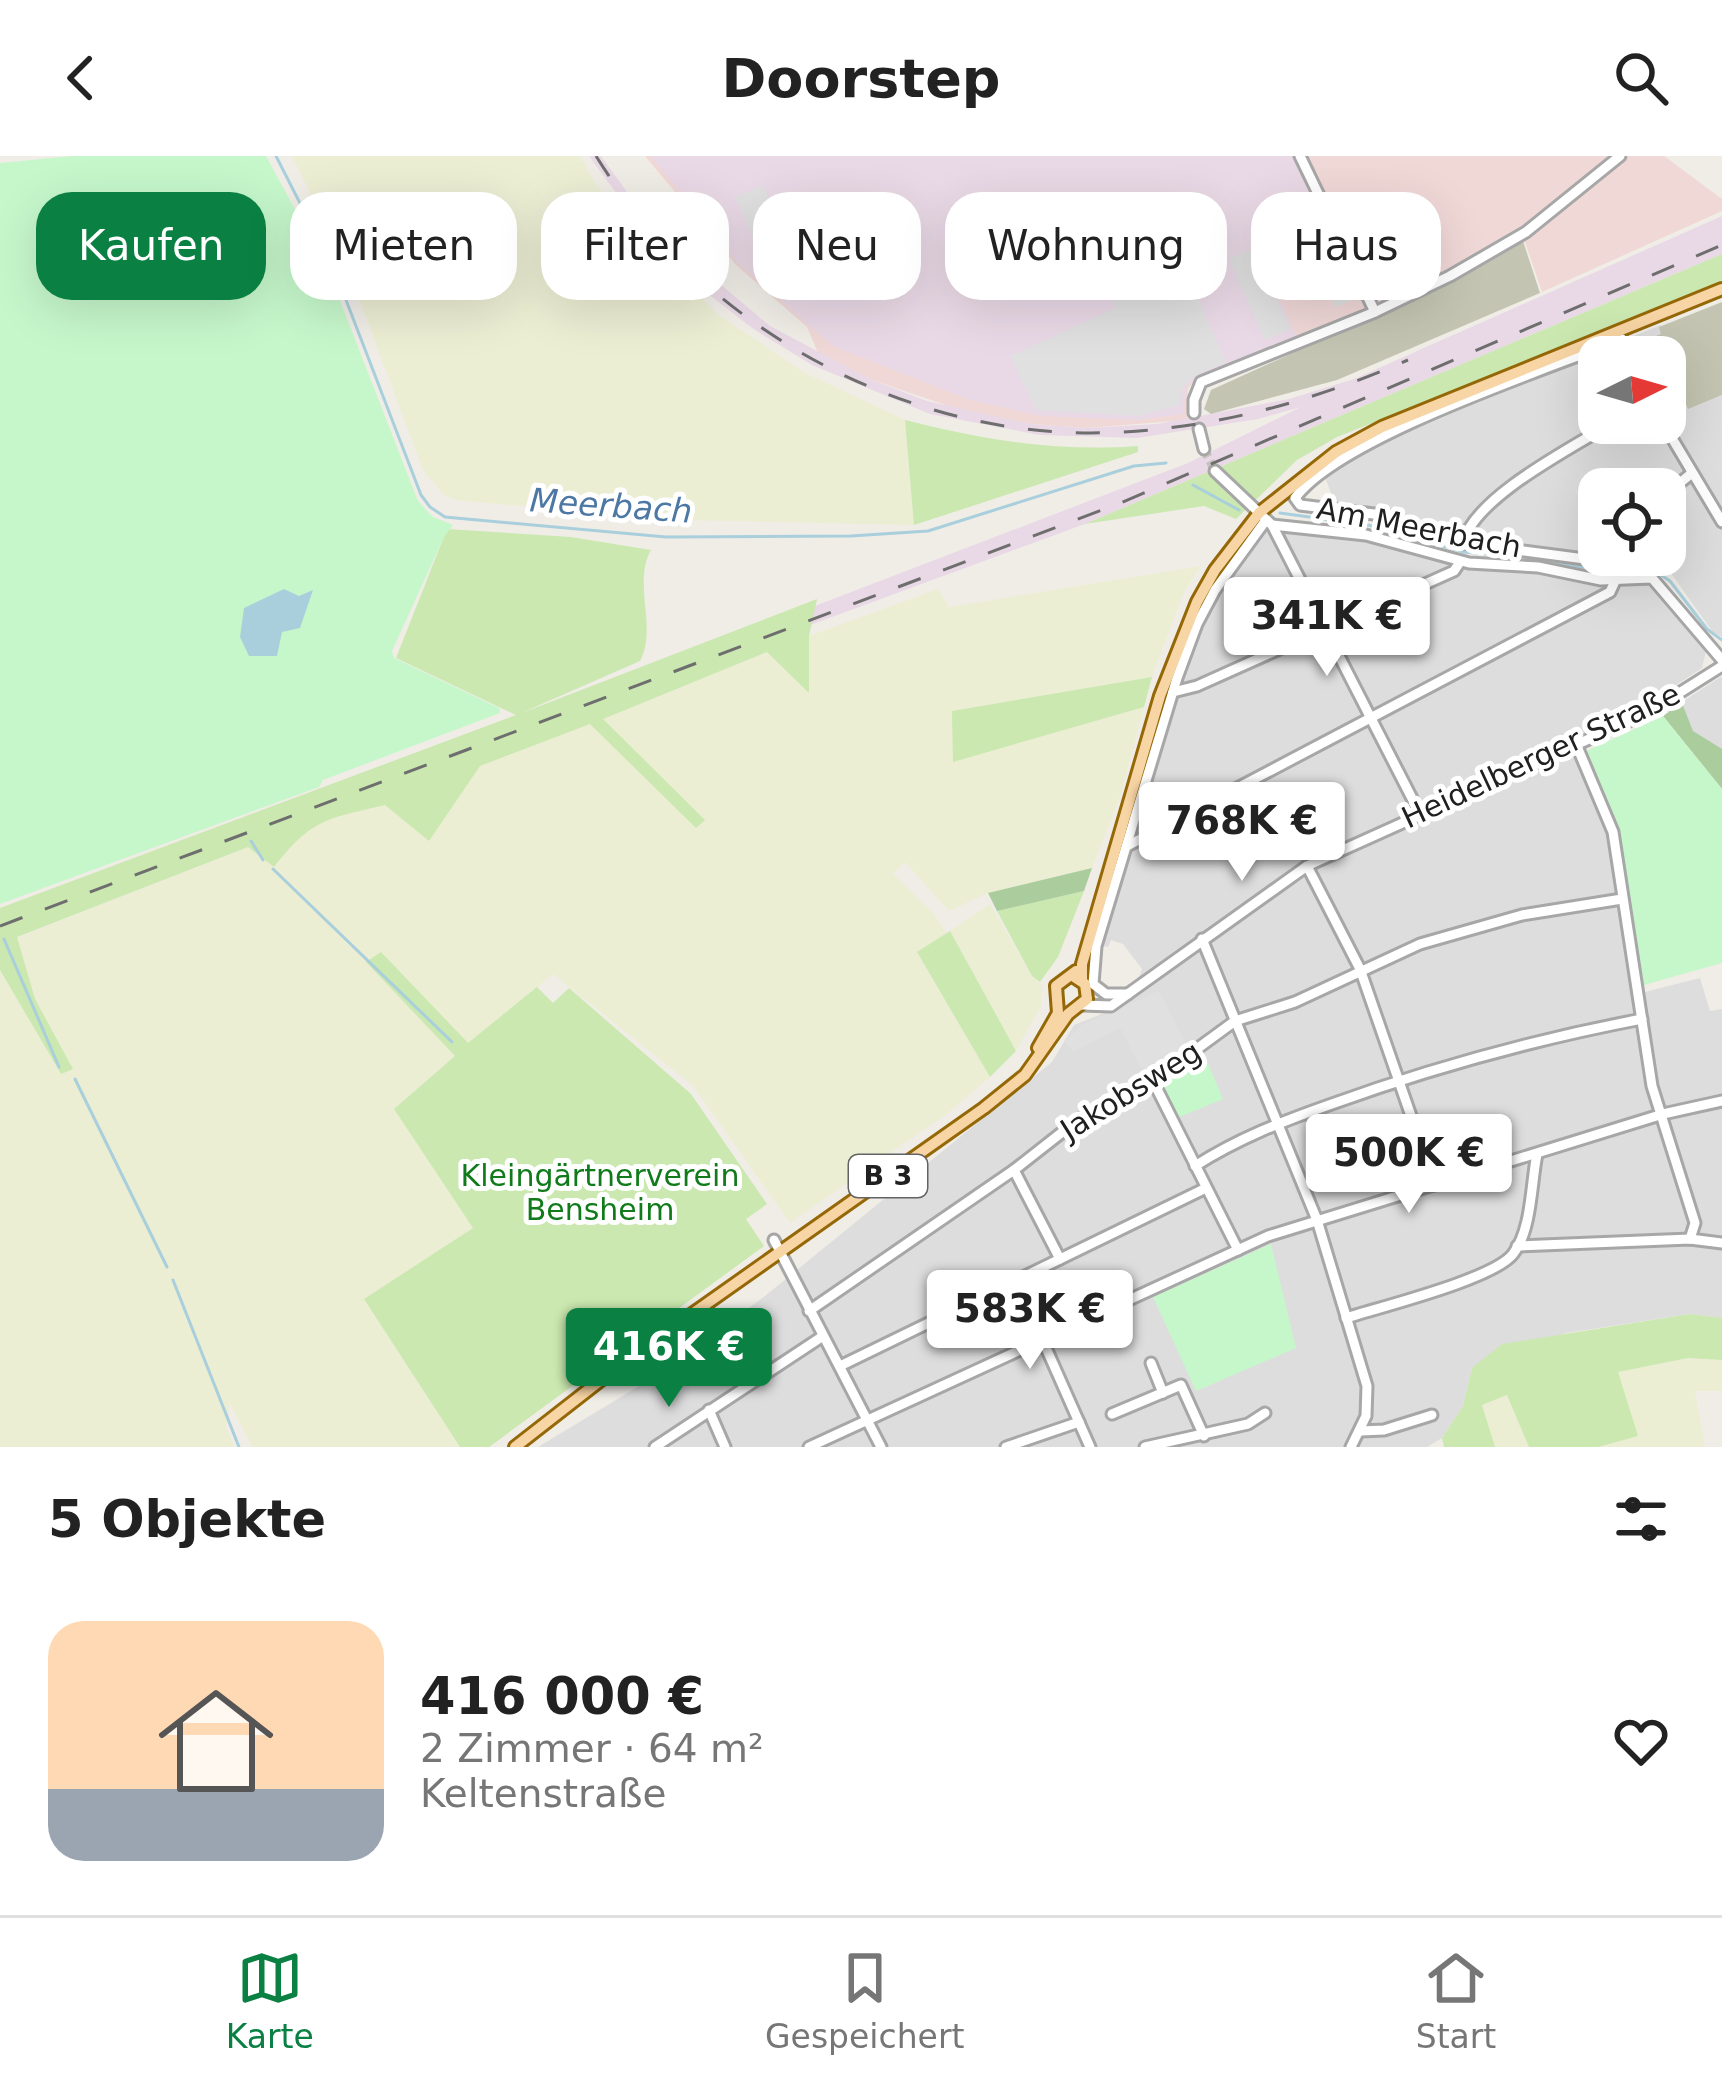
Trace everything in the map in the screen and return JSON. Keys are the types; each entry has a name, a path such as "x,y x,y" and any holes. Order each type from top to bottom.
{"main road":[{"name":"B 3","path":"515,1447 777,1246 1010,1087 1034,1064 1079,1007 1082,964 1174,652 1215,570 1301,476 1382,427 1722,290"},
{"name":"B 3","path":"1010,1087 1042,1043 1060,1004 1056,986 1063,978 1081,981"},
{"path":"1060,1004 1079,1007"}],"street":[{"path":"1300,156 1375,312"},
{"path":"1194,413 1202,382 1375,312 1450,276 1526,232 1620,156"},
{"name":"Am Meerbach","path":"1578,357 1402,428 1326,470 1297,493 1295,501 1375,514 1463,543 1578,559"},
{"path":"1199,428 1204,449"},
{"path":"1463,543 1466,532 1488,506 1578,444"},
{"path":"1675,444 1722,522"},
{"path":"1214,471 1266,519 1420,814"},
{"path":"1686,478 1692,473"},
{"path":"1708,501 1722,494"},
{"path":"1266,519 1366,535 1460,562 1538,567 1601,580 1642,576 1661,585 1722,663"},
{"path":"1132,993 1106,994 1097,989 1091,977 1096,946 1197,624 1215,590 1266,519"},
{"path":"1173,692 1197,686 1454,572 1460,562"},
{"path":"1127,846 1610,592 1616,579"},
{"name":"Heidelberger Straße","path":"1119,1002 1307,866 1648,712 1722,663"},
{"path":"1576,743 1613,832 1652,1086 1694,1223 1690,1239"},
{"path":"1307,866 1360,969 1435,1185"},
{"name":"Jakobsweg","path":"809,1311 1014,1170 1079,1119 1153,1081 1235,1021 1295,1002 1420,944 1522,914 1622,899"},
{"path":"1202,939 1317,1220 1346,1318 1368,1395 1361,1431 1351,1447"},
{"path":"1081,981 1099,999 1119,1002"},
{"path":"1079,1007 1119,1002"},
{"path":"1195,1166 1277,1121 1400,1077 1534,1040 1642,1019"},
{"path":"1153,1081 1238,1250"},
{"path":"809,1447 1238,1250 1317,1220 1663,1114 1722,1101"},
{"path":"1514,1252 1537,1154"},
{"path":"1014,1170 1060,1259"},
{"path":"840,1366 1206,1188"},
{"path":"1346,1318 1479,1275 1514,1252 1690,1239 1722,1243"},
{"path":"777,1246 881,1447"},
{"path":"655,1447 823,1336"},
{"path":"1043,1341 1090,1447"},
{"path":"1150,1363 1163,1393"},
{"path":"1112,1414 1181,1385 1204,1436"},
{"path":"709,1410 725,1447"},
{"path":"1145,1447 1248,1424 1265,1413"},
{"path":"1361,1431 1384,1430 1432,1415"},
{"path":"1006,1447 1079,1422"}],"shaded area":[{"path":"292,156 580,156 602,192 541,192 541,300 704,300 805,373 905,420 914,525 678,520 455,500 444,495 423,470 360,300 517,300 517,192 310,192"},
{"path":"589,156 601,156 627,192 615,192"},
{"path":"645,156 1625,156 1524,230 1441,279 1441,192 1251,192 1251,300 1398,300 1202,375 1188,388 1187,420 1087,428 966,412 872,380 818,353 807,327 776,300 921,300 921,192 753,192 753,280 729,257 729,192 675,192"},
{"path":"651,156 1292,156 1309,192 1251,192 1251,300 1280,300 1297,338 1201,374 1186,387 1183,414 1138,420 1041,416 970,400 833,346 780,300 921,300 921,192 753,192 753,276 729,252 729,192 680,192"},
{"path":"1629,156 1664,156 1722,199 1722,211 1542,292 1523,236"},
{"path":"763,185 766,192 753,192 753,238 735,197"},
{"path":"1722,216 1722,254 1085,524 734,653 752,630 1188,463 1301,407 1258,419 1137,438 1040,435 930,414 812,365 716,300 729,300 729,292 770,326 872,380 927,401 1031,424 1087,428 1157,424 1289,399 1354,379"},
{"path":"1522,238 1540,293 1337,380 1211,414 1204,409 1211,390 1403,300 1441,300 1441,280"},
{"path":"1251,250 1251,300 1277,300 1290,329 1265,340 1229,259"},
{"path":"1112,300 1199,300 1226,362 1194,376 1182,389 1180,405 1139,416 1036,410 1010,356 1116,308"},
{"path":"1722,302 1722,395 1688,409 1686,336 1656,336 1661,334 1659,327"},
{"path":"1661,325 1665,336 1634,336"},
{"path":"1578,358 1578,444 1686,444 1686,402 1688,408 1722,395 1722,637 1712,631 1673,576 1686,576 1686,468 1578,468 1578,557 1462,542 1335,504 1324,474 1365,444"},
{"path":"1270,521 1323,528 1466,562 1544,568 1612,587 1653,583 1707,647 1702,668 1664,693 1649,712 1581,743 1619,830 1641,993 1700,978 1710,1011 1722,1009 1722,1318 1690,1314 1566,1333 1472,1368 1463,1406 1442,1438 1427,1447 538,1447 664,1371 765,1296 1052,1062 1074,1025 1117,1008 1131,997 1142,969 1123,944 1111,940 1108,947 1101,946 1127,846 1173,692 1215,590"},
{"path":"1201,566 1184,592 1152,677 952,711 954,761 1144,707 1120,797 1092,868 988,893 949,911 905,862 893,874 932,912 946,933 917,953 990,1077 948,1113 790,1223 693,1086 553,974 468,1044 382,953 367,963 455,1056 394,1109 473,1228 364,1299 460,1447 252,1447 230,1403 226,1426 234,1447 0,1447 0,970 60,1073 72,1068 35,999 16,938 248,847 274,866 301,832 334,817 385,804 429,841 480,766 590,723 704,819 602,719 768,652 809,692 809,636 938,589 949,607"},
{"path":"1722,676 1722,775 1668,711"},
{"path":"990,904 1042,985 1041,1006 1016,1051 950,931"},
{"path":"1159,991 1185,1043 1184,1053 1155,1070 1146,1071 1138,1063 1120,1028 1073,1052 1065,1042 1081,1025"},
{"path":"1688,1358 1722,1360 1722,1391 1695,1391 1705,1447 1598,1447 1637,1435 1617,1372"},
{"path":"1508,1395 1529,1447 1495,1447 1482,1405"}],"green space":[{"path":"72,156 266,156 290,200 290,300 340,300 418,501 433,517 453,525 392,651 394,658 499,708 500,713 323,780 319,787 0,904 0,163"},
{"path":"1722,254 1722,284 1591,336 1578,336 1578,341 1337,437 1297,460 1236,519 1204,506 1085,524"},
{"path":"905,420 1021,443 1138,446 1138,452 914,525"},
{"path":"447,529 571,537 651,550 644,577 647,634 640,661 519,714 817,599 809,636 809,693 767,652 603,719 705,820 696,828 590,724 480,766 429,841 385,805 322,823 274,867 248,847 17,937 35,999 73,1069 61,1074 0,970 0,908 516,715 396,658"},
{"path":"1152,677 1144,707 953,762 952,711"},
{"path":"1682,703 1693,731 1722,749 1722,789 1663,716"},
{"path":"1663,716 1722,789 1722,963 1644,985 1619,830 1586,751"},
{"path":"1092,868 1084,891 997,911 988,893"},
{"path":"1084,891 1058,957 1040,982 1032,976 997,911"},
{"path":"950,931 1016,1051 990,1077 917,952"},
{"name":"Kleingärtnerverein Bensheim","path":"381,952 468,1043 537,987 553,1003 569,988 691,1094 767,1204 746,1219 764,1246 489,1447 460,1447 364,1299 473,1228 394,1109 455,1056 366,962"},
{"path":"1203,1052 1223,1099 1177,1118 1162,1083"},
{"path":"1271,1244 1296,1348 1196,1391 1153,1297"},
{"path":"1690,1314 1722,1318 1722,1360 1688,1358 1618,1372 1638,1436 1598,1447 1529,1447 1507,1395 1482,1405 1495,1447 1444,1447 1442,1438 1463,1406 1472,1368 1502,1344"}],"water":[{"path":"284,589 299,596 313,590 300,628 282,632 277,656 249,656 240,637 244,608"}],"waterway":[{"name":"Meerbach","path":"276,156 336,274 421,495 445,517 666,537 928,531 1134,466 1166,463"},
{"name":"Meerbach","path":"1193,485 1239,510"},
{"name":"Meerbach","path":"1280,513 1368,525 1464,552 1596,570 1652,569 1670,581 1707,629 1722,640"},
{"path":"251,841 263,860"},
{"path":"273,869 452,1042"},
{"path":"4,939 59,1067"},
{"path":"75,1079 167,1267"},
{"path":"173,1280 239,1447"}],"tunnel":[{"path":"1204,449 1215,471"}],"railway":[{"path":"596,156 639,216 689,269 746,317 808,357 875,389 945,413 1017,428 1091,433 1173,427 1293,402 1408,360"},
{"path":"0,926 1118,504 1722,245"}]}
